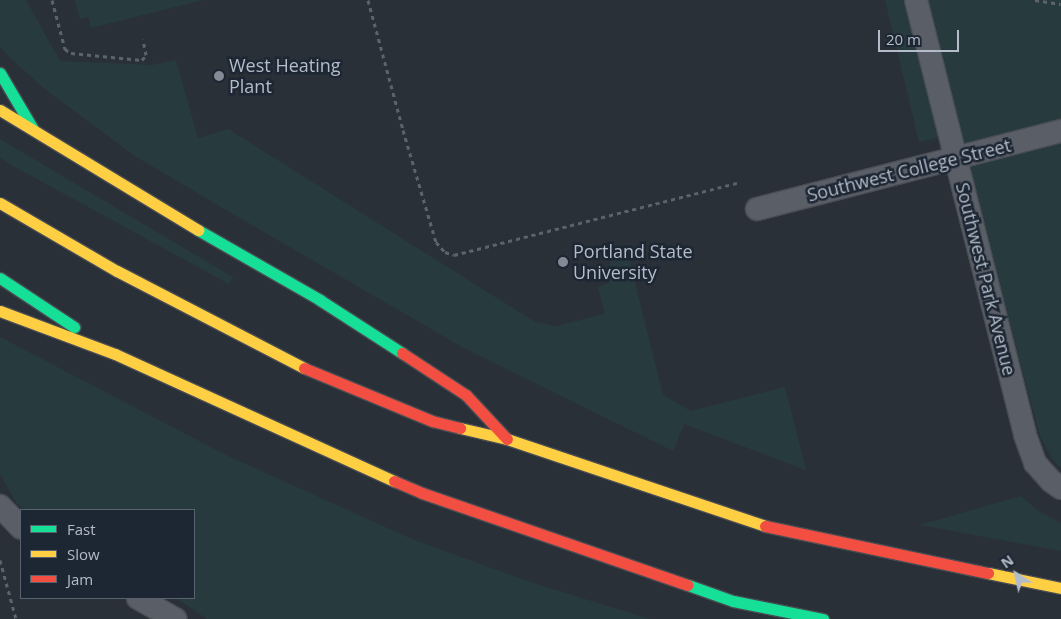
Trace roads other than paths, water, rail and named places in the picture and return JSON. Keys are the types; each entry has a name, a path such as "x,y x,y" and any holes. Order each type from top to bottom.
{"highway":[{"path":"0,73 33,129"},
{"path":"0,110 226,247 320,300 466,395 507,439"},
{"path":"0,203 117,271 289,362 432,421 507,439 755,524 1061,588"},
{"path":"0,278 115,354"},
{"path":"0,311 115,354 300,440 422,493 733,601 823,619"},
{"path":"733,601 761,619"}],"street":[{"name":"Southwest Park Avenue","path":"916,0 1025,436 1035,463 1051,481 1061,488"},
{"name":"Southwest College Street","path":"756,209 1061,131"},
{"path":"0,506 20,527"},
{"path":"140,599 175,619"}],"place":[{"name":"West Heating Plant","path":"219,76"},
{"name":"Portland State University","path":"563,262"}]}
